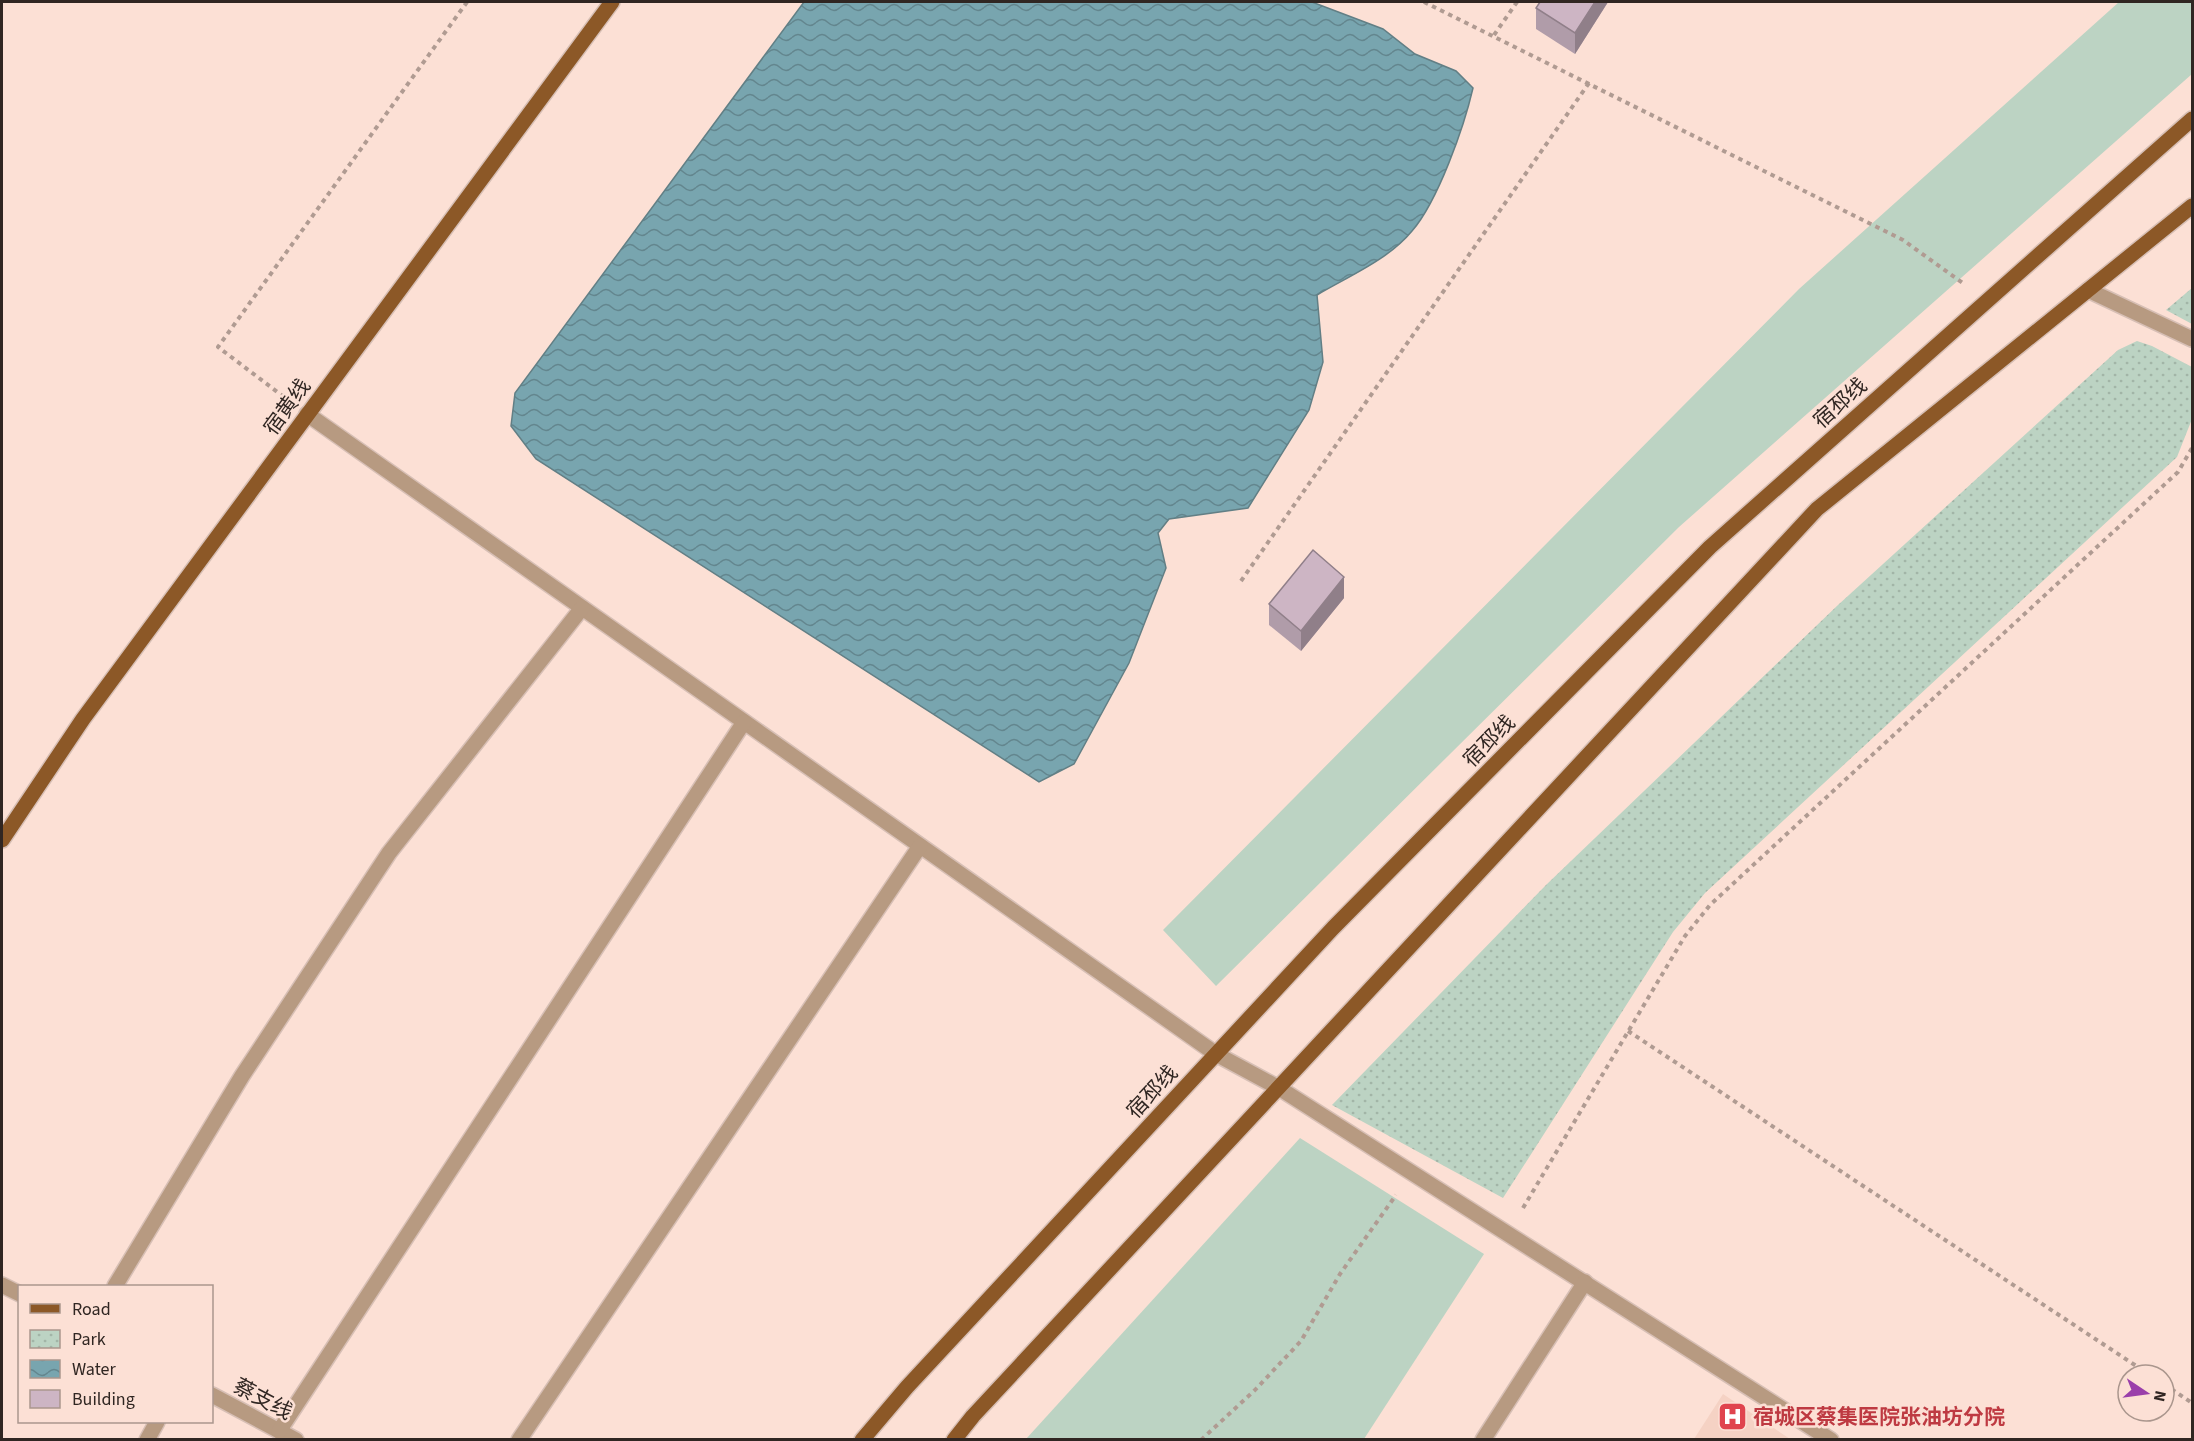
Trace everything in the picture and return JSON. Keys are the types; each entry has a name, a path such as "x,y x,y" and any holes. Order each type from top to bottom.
{"main road":[{"name":"宿黄线","path":"2,840 83,719 612,2"},
{"name":"宿邳线","path":"862,1440 915,1378 1333,928 1710,547 2193,119"},
{"path":"954,1440 973,1416 1817,509 2193,206"}],"street":[{"path":"2088,290 2193,339"},
{"path":"308,414 1216,1054 1279,1088 1831,1440"},
{"path":"117,1285 242,1076 389,853 582,608"},
{"path":"279,1431 744,722"},
{"path":"519,1440 920,846"},
{"path":"1483,1440 1585,1282"},
{"path":"2,1285 18,1293"},
{"name":"蔡支线","path":"213,1396 296,1440"},
{"path":"147,1440 156,1423"}],"path":[{"path":"308,414 218,347 467,2"},
{"path":"1424,2 1903,240 1987,301"},
{"path":"1494,35 1516,2"},
{"path":"1241,581 1589,83"},
{"path":"1508,1233 1685,936 1710,905 2178,472 2193,448"},
{"path":"1628,1031 2132,1363"},
{"path":"1201,1440 1255,1390 1301,1341 1340,1274 1413,1173"},
{"path":"2176,1392 2193,1403"}],"shaded area":[{"name":"宿城区蔡集医院张油坊分院","path":"1723,1394 1790,1439 1694,1439"}],"green space":[{"path":"2119,2 2192,2 2192,74 1679,527 1216,986 1163,930 1799,289"},
{"path":"2192,288 2192,324 2166,310"},
{"path":"2137,341 2152,346 2192,367 2192,419 2177,457 1705,893 1673,932 1503,1198 1332,1105 1546,885 1838,605 2118,350"},
{"path":"1300,1138 1484,1254 1364,1439 1026,1439"}],"water":[{"path":"804,2 1312,2 1383,29 1415,54 1456,71 1473,88 1457,142 1422,218 1392,251 1317,295 1323,362 1309,410 1248,508 1169,519 1158,533 1166,568 1129,663 1074,764 1039,782 536,459 511,426 515,393"}],"building":[{"path":"1540,2 1595,2 1575,33 1536,8"},
{"path":"1313,550 1344,577 1301,631 1269,604"}],"place":[{"name":"宿城区蔡集医院张油坊分院","path":"1732,1417"}]}
